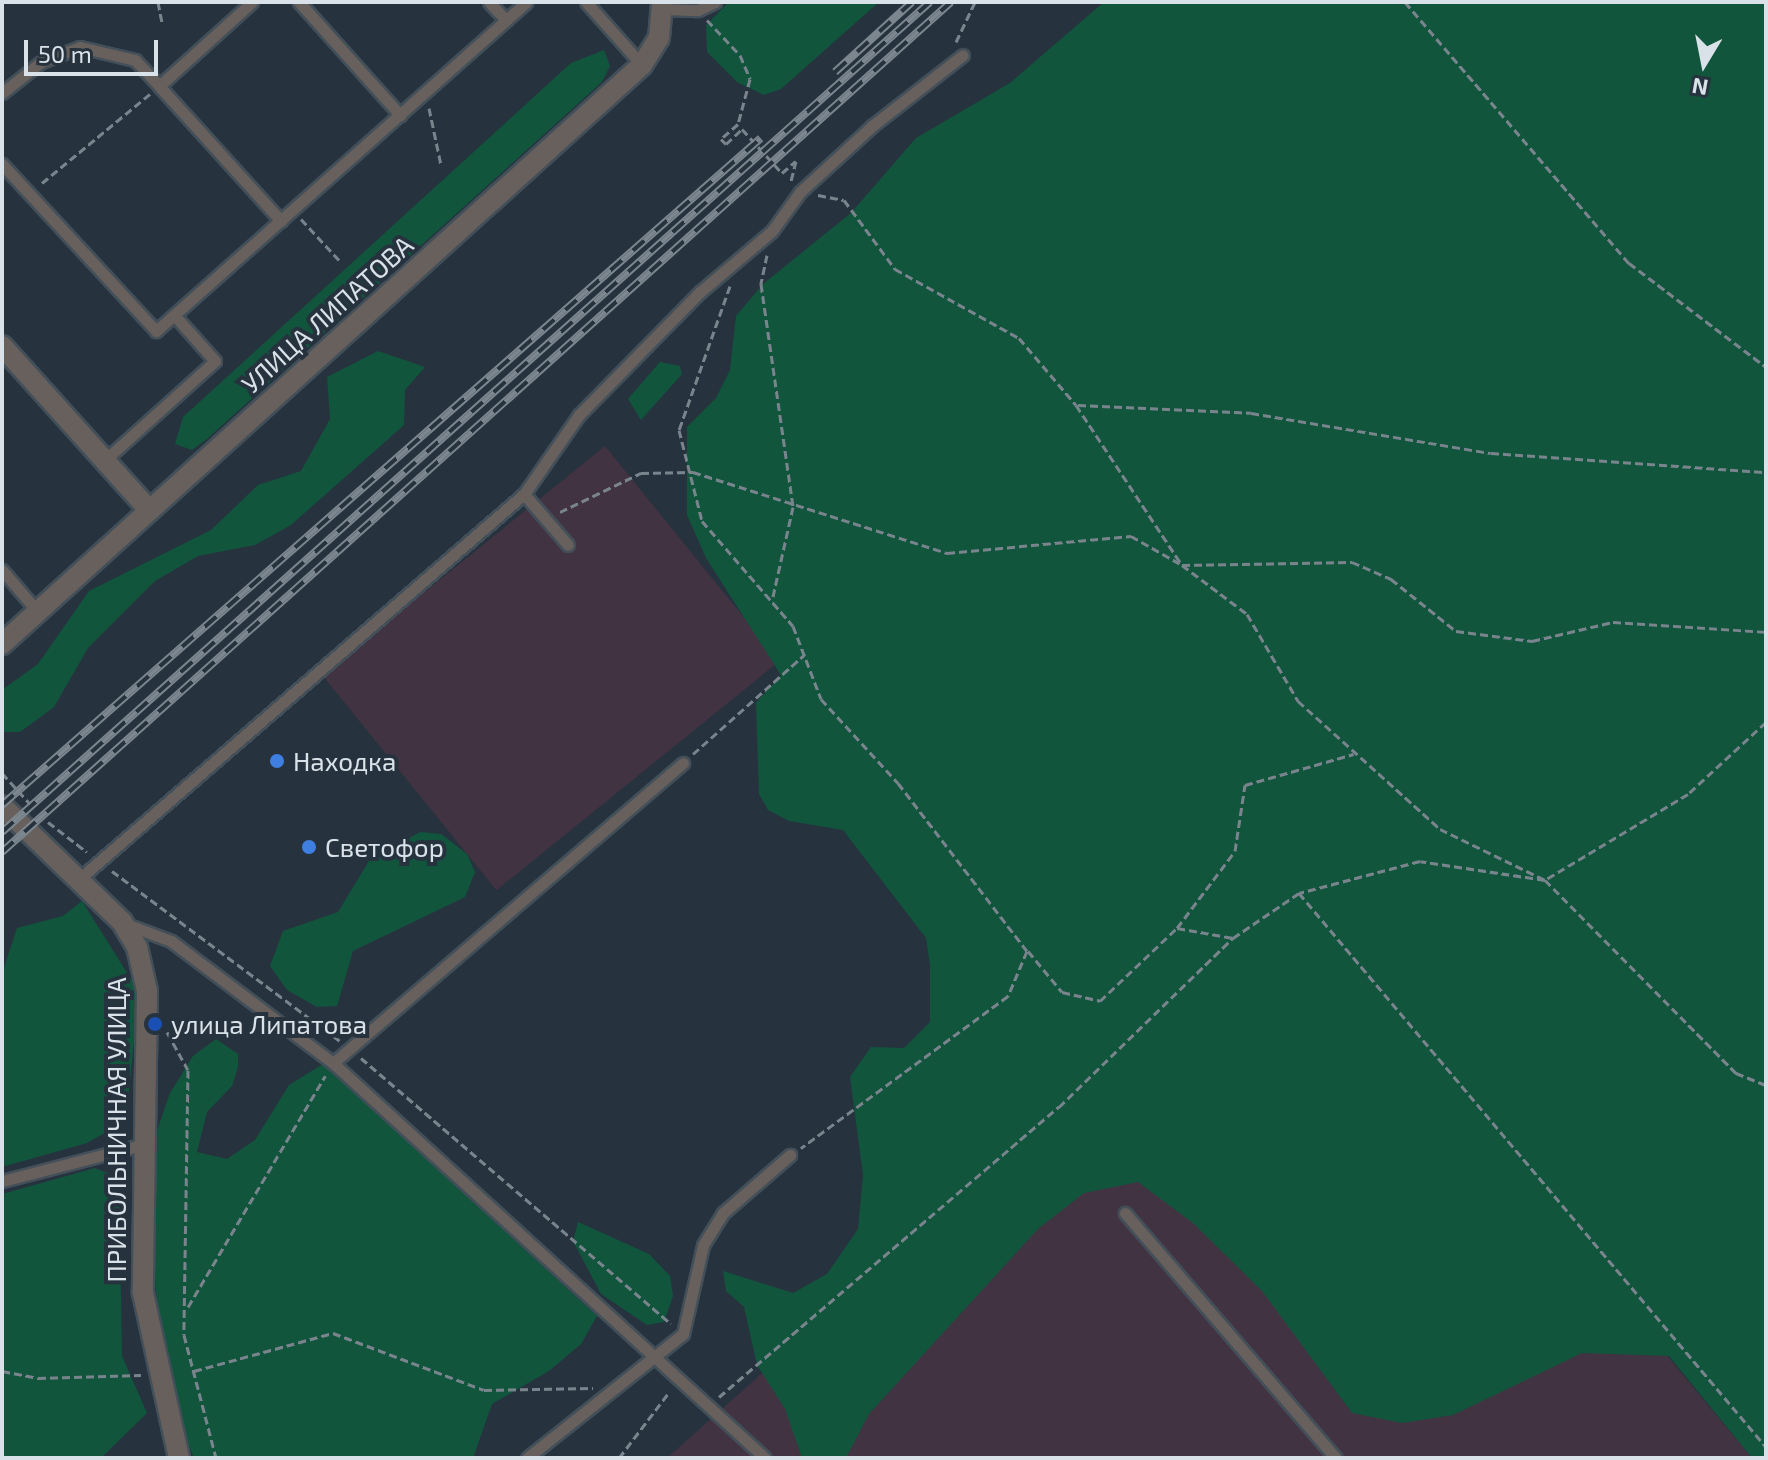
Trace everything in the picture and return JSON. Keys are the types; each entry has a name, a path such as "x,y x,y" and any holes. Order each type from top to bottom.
{"street":[{"name":"УЛИЦА ЛИПАТОВА","path":"2,644 642,65 659,38 663,6"},
{"path":"2,346 148,509"},
{"name":"ПРИБОЛЬНИЧНАЯ УЛИЦА","path":"2,806 122,922 137,947 147,996 143,1293 157,1375 179,1458"}],"lane":[{"path":"159,86 252,2"},
{"path":"299,2 400,115"},
{"path":"489,2 506,20"},
{"path":"2,164 156,331 526,2"},
{"path":"586,2 642,65"},
{"path":"663,6 698,10 715,2"},
{"path":"2,93 41,62 80,47 135,60 281,221"},
{"path":"79,879 524,494 579,415 772,231 800,192 946,61 963,55"},
{"path":"105,460 215,361 175,316"},
{"path":"524,494 568,545"},
{"path":"2,570 37,611"},
{"path":"333,1063 683,763"},
{"path":"122,922 171,941 333,1063 654,1353 765,1458"},
{"path":"2,1181 145,1144"},
{"path":"527,1458 654,1353 683,1334 703,1245 723,1213 790,1155"},
{"path":"1125,1213 1336,1458"}],"path":[{"path":"158,2 162,23"},
{"path":"946,61 975,2"},
{"path":"1405,2 1629,263 1766,367"},
{"path":"698,10 740,55 750,79 738,124 721,139 726,144 742,129 782,173 796,161 800,165 787,177 800,192 844,200 895,269 1019,338 1076,405 1182,565"},
{"path":"29,194 159,86"},
{"path":"425,92 441,165"},
{"path":"293,211 339,260"},
{"path":"772,231 761,284 793,507 772,602"},
{"path":"745,254 703,346 679,430 693,472 702,521 772,602 804,655 821,699 898,783 1062,992 1100,1001 1177,928 1235,851 1245,785 1356,753"},
{"path":"1076,405 1251,413 1491,453 1766,472"},
{"path":"547,520 641,473 693,472 793,507 947,553 1131,536 1182,565 1247,614 1298,701 1440,829 1545,880 1736,1073 1766,1085"},
{"path":"1182,565 1352,562 1391,579 1456,631 1532,641 1613,622 1766,632"},
{"path":"683,763 804,655"},
{"path":"710,1405 1059,1107 1233,938 1299,893 1420,861 1545,880 1688,794 1766,722"},
{"path":"1299,893 1766,1447"},
{"path":"1177,928 1233,938"},
{"path":"790,1155 1008,996 1027,951"},
{"path":"147,996 188,1070 185,1311 194,1371 216,1458"},
{"path":"185,1311 333,1063"},
{"path":"194,1371 333,1333 484,1390 613,1387"},
{"path":"2,1371 38,1378 157,1375"},
{"path":"619,1458 680,1377"}],"shaded area":[{"path":"605,446 779,661 496,890 322,675"},
{"path":"1291,902 1752,1458 667,1458"}],"green space":[{"path":"729,2 879,2 781,89 764,95 737,82 707,52 706,25"},
{"path":"1104,2 1766,2 1766,1458 1752,1458 1669,1356 1582,1353 1453,1415 1402,1423 1352,1413 1262,1291 1193,1223 1138,1182 1084,1193 1038,1229 869,1414 846,1458 802,1458 785,1409 757,1365 744,1307 726,1291 723,1271 793,1293 827,1274 858,1229 863,1175 850,1077 871,1047 904,1048 930,1022 930,965 926,938 843,830 789,821 768,810 759,794 756,703 781,675 706,558 687,515 687,427 716,398 730,370 736,316 763,284 851,213 916,138 1010,83"},
{"path":"604,50 610,66 602,82 207,439 192,450 175,444 183,417 571,63"},
{"path":"378,351 425,367 405,390 404,425 291,525 255,545 198,556 155,581 88,648 54,707 20,732 2,732 2,690 38,664 89,591 211,530 258,485 301,471 330,419 327,377"},
{"path":"660,362 680,366 682,374 641,420 628,399"},
{"path":"420,832 441,834 467,854 475,872 465,897 353,951 337,1006 317,1007 287,990 270,966 283,931 338,912 369,861"},
{"path":"82,901 139,992 126,1121 87,1143 2,1167 2,974 17,928 63,916"},
{"path":"216,1039 238,1054 238,1067 232,1086 207,1112 197,1152 227,1159 255,1140 289,1085 323,1064 597,1316 581,1344 549,1371 492,1404 473,1458 194,1458 171,1403 154,1277 152,1145 170,1093 193,1056"},
{"path":"95,1168 119,1178 122,1356 147,1413 101,1458 2,1458 2,1194"},
{"path":"578,1222 649,1254 670,1276 673,1296 664,1322 647,1325 601,1294 573,1241"}],"railway":[{"path":"835,72 912,2"},
{"path":"2,832 930,2"},
{"path":"2,852 951,2"},
{"path":"2,805 761,138"}],"place":[{"name":"Находка","path":"277,761"},
{"name":"Светофор","path":"309,847"},
{"name":"улица Липатова","path":"155,1024"}]}
